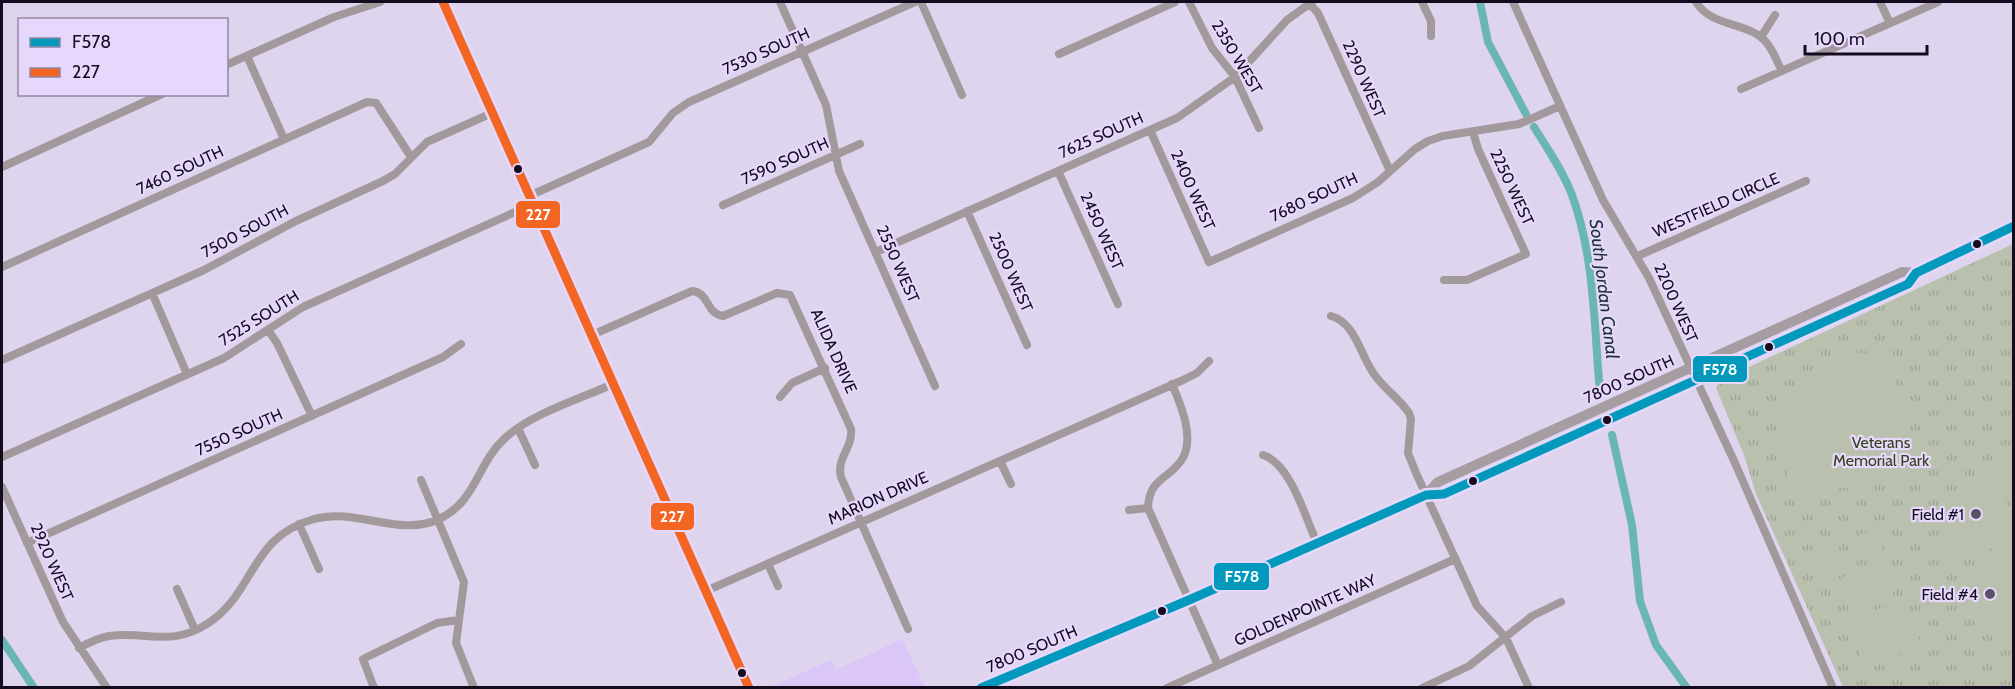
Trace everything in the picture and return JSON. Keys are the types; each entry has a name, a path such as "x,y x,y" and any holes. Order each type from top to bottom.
{"main road":[{"path":"443,2 749,687"},
{"name":"7800 SOUTH","path":"980,687 1189,600 1426,495 1444,494 1908,284 1916,273 2013,226"},
{"name":"7800 SOUTH","path":"1426,495 1438,482 1902,272 1916,273"}],"street":[{"path":"228,64 334,17 380,2"},
{"name":"2550 WEST","path":"780,2 826,105 834,155 935,386"},
{"name":"7530 SOUTH","path":"642,146 654,137 680,107 915,2"},
{"path":"921,2 962,95"},
{"path":"1059,54 1175,2"},
{"name":"2350 WEST","path":"1189,2 1212,48 1235,77 1259,128"},
{"name":"7625 SOUTH","path":"876,252 1150,130 1198,105 1235,77 1287,20 1310,2"},
{"name":"2290 WEST","path":"1310,2 1318,13 1390,171"},
{"path":"1422,2 1431,21 1431,36"},
{"name":"2200 WEST","path":"1513,2 1607,208 1638,256 1697,381 1833,687"},
{"path":"1696,2 1713,18 1761,37 1769,46 1782,71"},
{"path":"1880,2 1890,23"},
{"path":"1741,89 1938,2"},
{"path":"1761,37 1775,15"},
{"path":"247,56 284,138"},
{"path":"2,166 158,96"},
{"name":"7460 SOUTH","path":"2,267 359,105 372,102 380,109 411,157"},
{"name":"7680 SOUTH","path":"1209,262 1353,198 1428,141 1443,136 1519,124 1560,106"},
{"name":"7500 SOUTH","path":"2,360 204,270 296,221 383,181 395,174 427,142 492,112"},
{"name":"2400 WEST","path":"1150,130 1209,262"},
{"name":"2250 WEST","path":"1444,280 1467,280 1526,254 1478,149 1473,132"},
{"name":"7590 SOUTH","path":"723,205 860,144"},
{"name":"7525 SOUTH","path":"2,457 239,350 303,307 642,146"},
{"name":"2450 WEST","path":"1058,171 1118,304"},
{"name":"WESTFIELD CIRCLE","path":"1638,256 1806,181"},
{"name":"2500 WEST","path":"968,211 1028,345"},
{"name":"ALIDA DRIVE","path":"592,335 692,291 703,295 713,312 723,316 771,295 786,293 796,305 851,429 851,441 841,459 840,472 860,523 908,629"},
{"path":"152,293 187,374"},
{"path":"1331,316 1340,318 1348,327 1374,374 1409,413 1411,425 1408,453 1426,495 1477,606 1506,638 1529,687"},
{"path":"268,330 277,343 312,416"},
{"name":"7550 SOUTH","path":"27,543 443,357 461,344"},
{"name":"MARION DRIVE","path":"706,591 1197,373 1209,361"},
{"path":"780,397 792,383 825,368"},
{"path":"79,648 109,636 159,639 195,630 221,613 233,600 268,546 299,524 334,516 352,516 405,526 438,520 451,513 471,493 494,450 518,428 614,384"},
{"path":"1172,384 1186,429 1188,448 1177,466 1155,484 1148,500 1148,508 1218,665"},
{"path":"518,428 535,465"},
{"path":"1263,455 1273,458 1283,468 1317,543"},
{"path":"1000,461 1011,484"},
{"path":"421,480 464,582 456,643 474,687"},
{"name":"2920 WEST","path":"2,487 63,622 107,687"},
{"path":"1129,510 1148,508"},
{"path":"299,524 318,569"},
{"name":"GOLDENPOINTE WAY","path":"1167,687 1455,559"},
{"path":"768,564 778,585"},
{"path":"177,589 195,630"},
{"path":"1422,687 1469,666 1542,610 1561,602"},
{"path":"374,687 363,659 437,623 458,620"}],"shaded area":[{"path":"902,639 925,687 770,687 831,660 836,670"}],"green space":[{"name":"Veterans Memorial Park","path":"2013,244 2013,687 1843,687 1756,494 1744,455 1716,388 1721,380"},
{"path":"1857,353 1885,355 1908,417 1917,459 1905,477 1864,486 1798,492 1784,467 1779,444 1780,425 1786,407 1795,391 1821,366 1838,357"},
{"path":"2013,456 2013,507 1994,465"},
{"name":"Field #1","path":"1992,467 2013,519 2013,539 1952,563 1944,545 1941,530 1941,516 1945,504 1963,484"},
{"path":"1875,528 1884,548 1857,560 1848,540"},
{"path":"1838,545 1847,565 1820,577 1811,557"},
{"name":"Field #4","path":"2013,556 2014,630 1995,624 1980,613 1960,580"},
{"path":"1880,560 1894,591 1852,610 1838,580"},
{"path":"1901,599 1922,645 1866,670 1846,624"}],"waterway":[{"name":"South Jordan Canal","path":"1480,2 1488,42 1526,114"},
{"name":"South Jordan Canal","path":"1534,127 1564,177 1580,219 1592,293 1600,393"},
{"name":"South Jordan Canal","path":"1612,435 1632,525 1640,601 1656,645 1687,688"},
{"path":"2,640 34,688"}],"transit line":[{"name":"227","path":"443,2 749,688"},
{"name":"F578","path":"981,688 1189,600 1426,495 1444,494 1908,284 1916,273 2014,226"}],"place":[{"name":"Field #1","path":"1976,514"},
{"name":"Field #4","path":"1990,594"}]}
